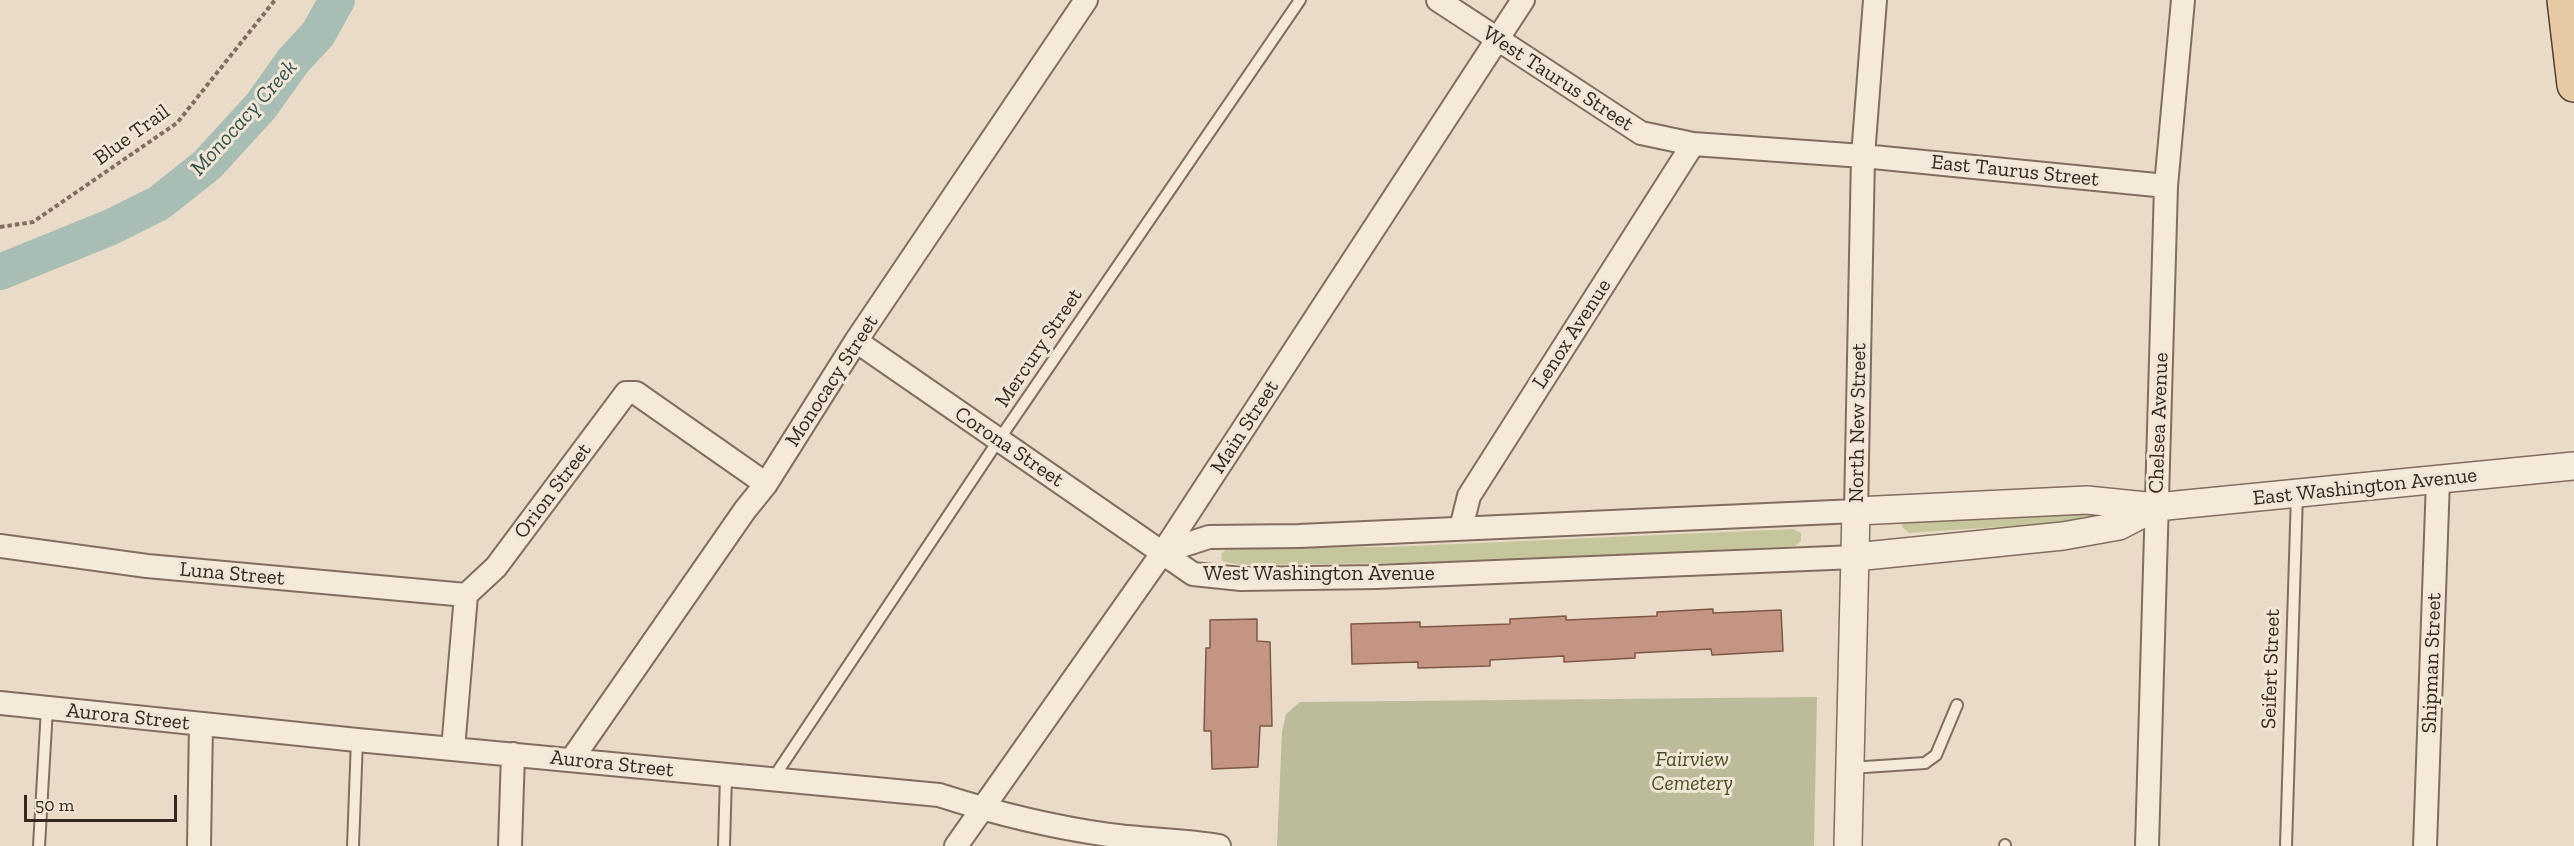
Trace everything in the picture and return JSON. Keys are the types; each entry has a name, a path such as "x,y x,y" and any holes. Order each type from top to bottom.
{"main road":[{"path":"2564,0 2574,85"}],"street":[{"name":"Monocacy Street","path":"572,759 745,510 766,484 856,341 1086,0"},
{"name":"West Taurus Street","path":"1438,0 1641,133 1694,144 1863,156"},
{"name":"Main Street","path":"956,846 1162,552 1523,0"},
{"name":"North New Street","path":"1848,846 1863,156 1875,0"},
{"name":"Chelsea Avenue","path":"2147,846 2166,186 2183,0"},
{"name":"Lenox Avenue","path":"1461,528 1469,496 1694,144"},
{"name":"East Taurus Street","path":"1863,156 2166,186"},
{"name":"Corona Street","path":"856,341 1162,552"},
{"name":"Orion Street","path":"466,595 496,567 626,393 636,393 766,484"},
{"name":"East Washington Avenue","path":"1856,511 2087,500 2156,507 2574,466"},
{"name":"Shipman Street","path":"2425,846 2438,480"},
{"name":"East Washington Avenue","path":"1855,557 2063,536 2119,526 2156,507"},
{"name":"West Washington Avenue","path":"1162,552 1209,537 1299,536 1856,511"},
{"name":"Luna Street","path":"0,546 147,566 466,595"},
{"name":"West Washington Avenue","path":"1162,552 1193,574 1241,579 1376,577 1855,557"},
{"path":"453,749 466,595"},
{"name":"Aurora Street","path":"0,703 357,740 939,795 983,809 1110,835 1219,846"},
{"path":"199,846 201,724"},
{"path":"510,846 513,754"}],"lane":[{"name":"Mercury Street","path":"772,780 999,441 1300,0"},
{"name":"Seifert Street","path":"2286,846 2297,494"},
{"path":"1850,768 1925,763 1936,755 1957,705"},
{"path":"39,846 47,708"},
{"path":"353,846 357,740"},
{"path":"724,846 726,776"}],"path":[{"name":"Blue Trail","path":"0,227 33,222 177,123 263,19 275,0"}],"green space":[{"path":"2108,511 2101,520 1909,533 1902,527 1901,519"},
{"path":"1793,529 1801,533 1801,541 1795,546 1477,562 1240,565 1222,561 1221,554 1227,549 1240,548 1388,547"},
{"name":"Fairview Cemetery","path":"1817,697 1814,846 1277,846 1282,732 1286,714 1300,702"}],"building":[{"path":"1713,609 1713,613 1781,610 1783,651 1712,655 1711,649 1635,653 1635,658 1564,662 1564,656 1490,660 1490,666 1418,668 1418,662 1352,664 1351,624 1420,622 1420,627 1510,624 1510,619 1566,616 1566,620 1657,616 1657,612"},
{"path":"1257,619 1257,641 1270,642 1272,726 1260,726 1258,767 1212,769 1211,731 1204,731 1206,648 1210,648 1210,620"}],"waterway":[{"name":"Monocacy Creek","path":"0,272 111,227 159,203 207,165 261,106 293,61 318,34 337,0"}]}
